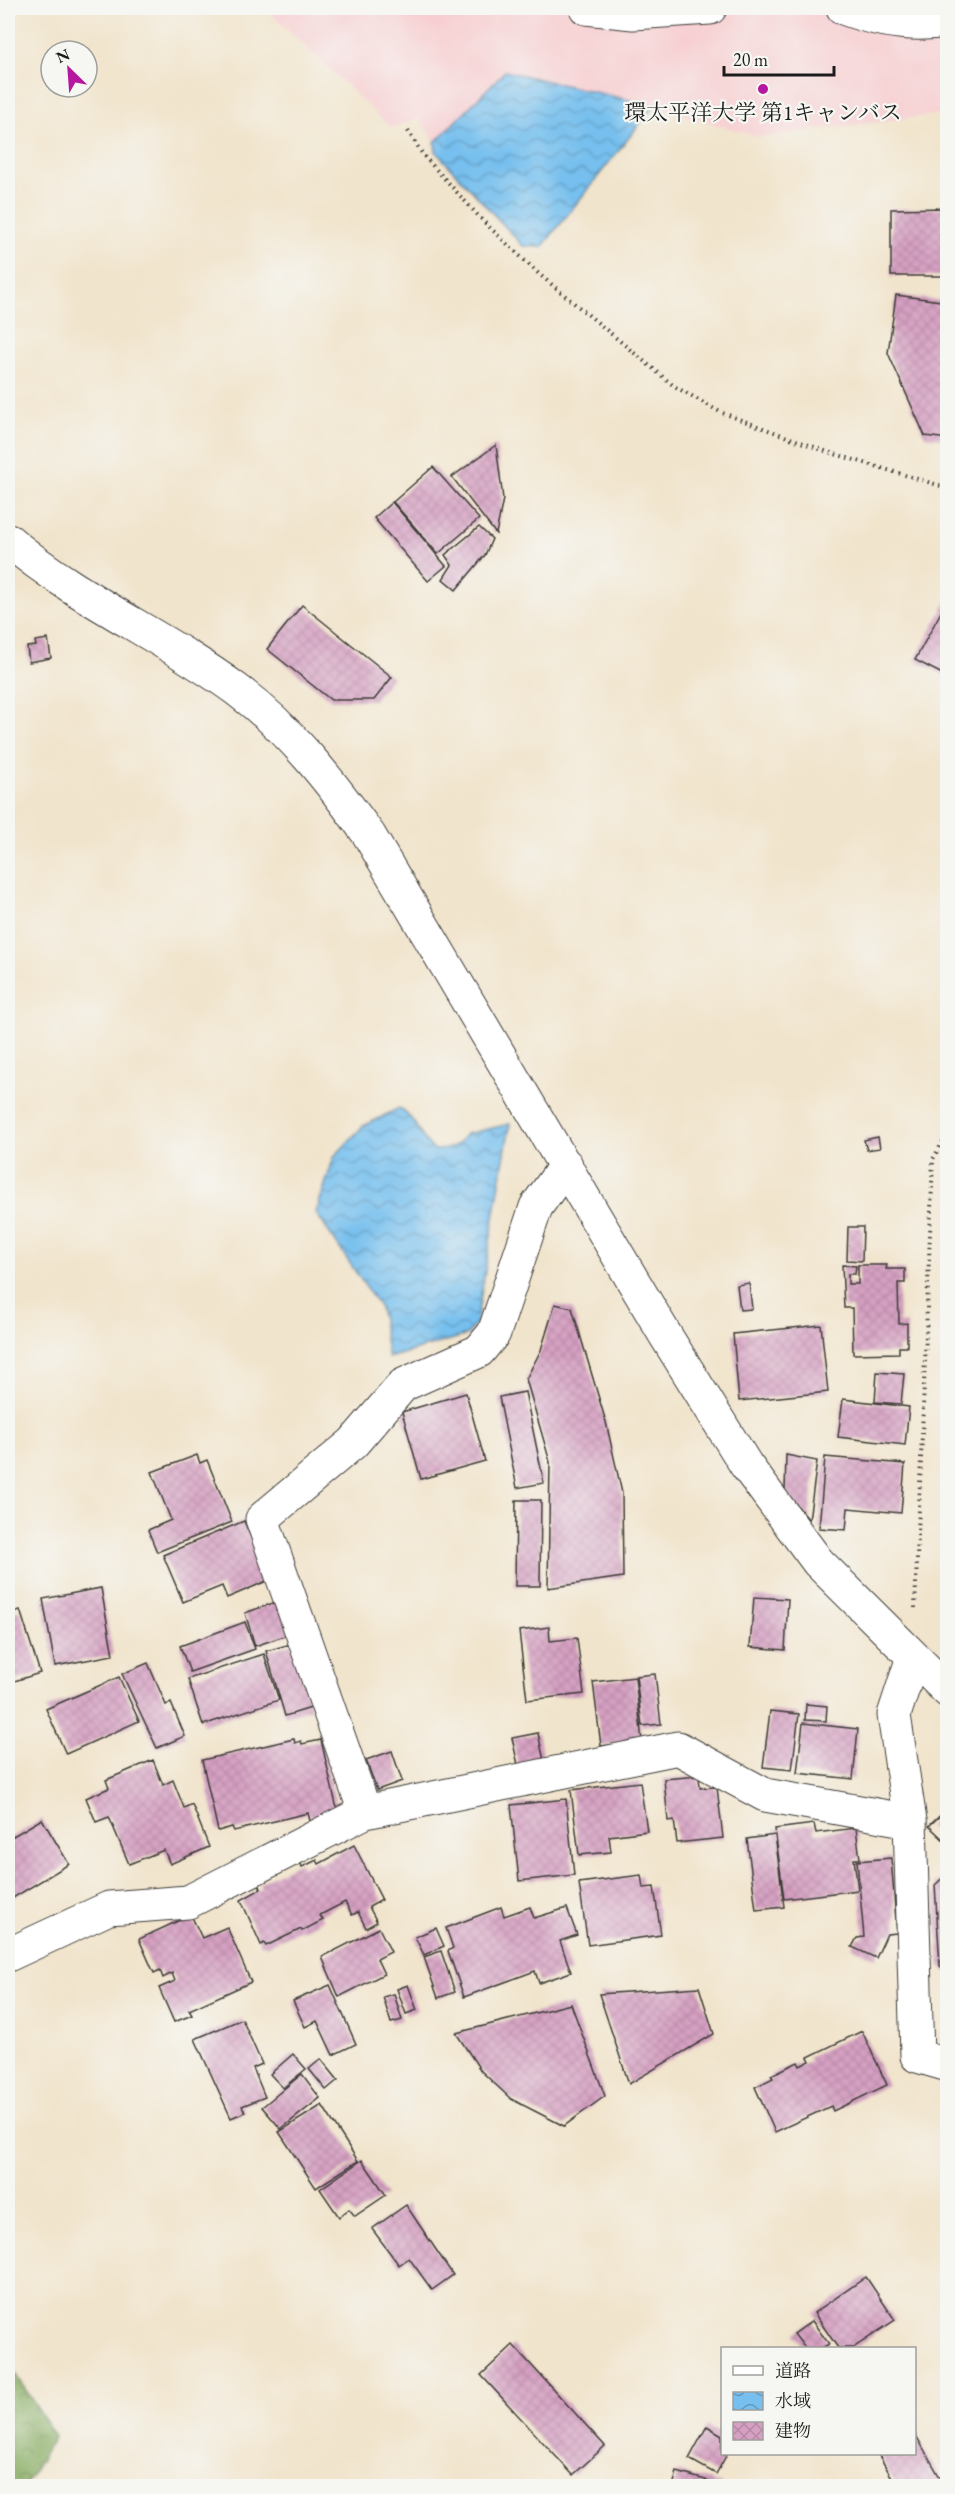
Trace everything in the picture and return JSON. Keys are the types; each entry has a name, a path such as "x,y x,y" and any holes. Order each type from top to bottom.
{"street":[{"path":"586,8 633,13 710,8"},
{"path":"843,8 867,17 894,22 929,24 948,21"},
{"path":"8,540 74,588 236,689 280,726 322,771 369,835 664,1333 746,1465 818,1562 935,1672 894,1714 910,1821 917,2056 948,2065"},
{"path":"365,1812 262,1519 353,1443 403,1385 479,1351 494,1333 536,1207 566,1165"},
{"path":"8,1955 109,1908 189,1902 365,1812 678,1748 765,1795 910,1821"}],"path":[{"path":"408,131 423,155 483,221 539,274 674,386 720,412 828,452 948,488"},
{"path":"935,1672 933,1159 948,1133"}],"shaded area":[{"name":"環太平洋大学 第1キャンバス","path":"265,8 947,8 947,113 759,137 654,106 505,71 435,142 419,118 391,128"}],"green space":[{"path":"8,2363 55,2436 25,2486 8,2486"}],"water":[{"path":"505,71 654,106 542,247 523,246 436,152 435,142"},
{"path":"399,1108 411,1118 428,1145 434,1150 453,1147 466,1134 510,1124 476,1324 467,1335 388,1358 380,1308 316,1213 334,1157 363,1126"}],"building":[{"path":"948,208 948,276 891,276 891,209"},
{"path":"896,295 948,302 948,439 925,436 888,353"},
{"path":"496,445 503,499 496,534 452,477"},
{"path":"433,467 479,519 438,554 393,502"},
{"path":"392,502 446,566 428,581 374,518"},
{"path":"479,527 492,539 485,555 456,590 443,579 452,565 445,555"},
{"path":"948,599 948,677 915,660"},
{"path":"302,605 392,677 374,700 331,700 267,649"},
{"path":"48,639 51,658 29,662 27,647 36,646 35,641"},
{"path":"878,1137 880,1148 867,1150 864,1140"},
{"path":"848,1227 863,1227 862,1261 847,1260"},
{"path":"842,1265 856,1266 855,1274 848,1274 848,1284 858,1284 858,1265 887,1265 886,1269 905,1269 905,1283 898,1283 899,1324 907,1323 907,1347 899,1347 899,1353 853,1354 852,1308 844,1308"},
{"path":"749,1283 752,1309 740,1310 737,1285"},
{"path":"555,1304 572,1308 606,1422 622,1493 623,1577 548,1588 550,1462 526,1379 541,1350"},
{"path":"821,1325 828,1392 739,1401 733,1334"},
{"path":"877,1372 904,1374 901,1404 875,1402"},
{"path":"525,1392 544,1483 517,1488 499,1397"},
{"path":"466,1393 485,1461 421,1479 402,1412"},
{"path":"843,1399 909,1407 905,1445 838,1437"},
{"path":"197,1455 200,1463 207,1460 232,1522 157,1552 148,1530 171,1520 152,1472"},
{"path":"786,1455 817,1461 809,1520 785,1491"},
{"path":"825,1457 905,1464 901,1513 848,1508 846,1530 819,1528"},
{"path":"516,1500 541,1500 540,1586 515,1586"},
{"path":"244,1521 269,1580 227,1598 222,1586 183,1602 163,1555"},
{"path":"101,1588 113,1655 55,1666 43,1599"},
{"path":"754,1597 788,1599 785,1650 750,1647"},
{"path":"279,1601 290,1634 255,1646 245,1613"},
{"path":"20,1610 40,1673 8,1683 8,1614"},
{"path":"245,1622 255,1649 190,1672 180,1646"},
{"path":"549,1627 550,1641 577,1638 584,1694 527,1700 519,1631"},
{"path":"291,1644 311,1708 285,1716 266,1651"},
{"path":"264,1654 279,1700 203,1725 188,1679"},
{"path":"148,1663 166,1705 171,1703 185,1736 157,1748 122,1674"},
{"path":"655,1674 661,1724 642,1726 636,1676"},
{"path":"119,1677 139,1721 66,1754 46,1709"},
{"path":"635,1677 642,1741 601,1746 593,1682"},
{"path":"806,1704 827,1706 826,1721 805,1720"},
{"path":"770,1711 799,1714 792,1770 763,1767"},
{"path":"803,1723 858,1729 853,1779 797,1773"},
{"path":"538,1733 544,1761 518,1765 512,1738"},
{"path":"294,1739 295,1743 301,1741 302,1744 321,1740 340,1822 312,1829 308,1813 234,1831 232,1827 218,1831 202,1760"},
{"path":"392,1751 402,1781 377,1790 366,1760"},
{"path":"153,1760 163,1785 173,1780 184,1808 192,1804 209,1847 170,1864 164,1850 129,1864 109,1817 96,1822 86,1798 109,1788 106,1780"},
{"path":"699,1776 700,1788 717,1787 723,1838 677,1843 674,1820 668,1821 664,1779"},
{"path":"640,1782 647,1831 609,1836 611,1852 579,1855 571,1790"},
{"path":"566,1799 574,1875 519,1881 511,1805"},
{"path":"948,1808 948,1844 929,1826"},
{"path":"42,1819 69,1864 8,1901 8,1839"},
{"path":"814,1824 816,1833 856,1828 860,1859 854,1859 858,1890 784,1899 775,1829"},
{"path":"775,1835 784,1907 756,1910 747,1839"},
{"path":"354,1845 382,1900 369,1907 377,1922 366,1928 358,1912 352,1915 345,1902 320,1915 323,1920 302,1931 301,1929 266,1946 264,1943 261,1945 241,1900 261,1889 259,1883 300,1862 302,1867 317,1860 319,1864"},
{"path":"891,1858 897,1933 887,1934 876,1958 852,1947 857,1938 864,1937 857,1861"},
{"path":"948,1873 948,1973 940,1966 935,1885"},
{"path":"641,1875 643,1888 654,1887 661,1935 588,1945 579,1883"},
{"path":"501,1907 504,1916 530,1907 534,1918 567,1908 577,1935 560,1941 571,1972 539,1983 535,1971 464,1997 448,1951 453,1948 446,1928"},
{"path":"191,1915 202,1938 227,1927 251,1982 189,2010 192,2015 174,2022 159,1988 175,1981 172,1973 163,1978 160,1970 154,1973 139,1939"},
{"path":"379,1928 391,1952 377,1959 384,1974 339,1997 322,1957"},
{"path":"436,1928 444,1946 424,1955 415,1937"},
{"path":"441,1951 455,1992 438,1998 424,1957"},
{"path":"330,1985 356,2044 333,2055 317,2021 305,2027 293,2001"},
{"path":"408,1985 417,2010 406,2014 397,1989"},
{"path":"699,1987 714,2034 629,2084 599,1994"},
{"path":"394,1994 402,2020 391,2023 383,1997"},
{"path":"571,2004 605,2096 564,2126 511,2099 481,2071 456,2033"},
{"path":"242,2019 262,2064 253,2068 265,2097 242,2106 245,2112 231,2118 195,2039"},
{"path":"862,2031 887,2085 833,2111 831,2106 775,2132 755,2087 773,2078 771,2075 798,2062 800,2066 810,2061 808,2057"},
{"path":"293,2054 306,2069 283,2088 270,2074"},
{"path":"321,2059 338,2080 326,2090 309,2069"},
{"path":"302,2074 320,2098 281,2129 262,2107"},
{"path":"322,2105 358,2161 316,2188 279,2132"},
{"path":"362,2160 386,2195 355,2216 349,2209 339,2217 320,2189"},
{"path":"406,2205 453,2275 432,2290 409,2258 399,2265 372,2229"},
{"path":"866,2277 895,2320 854,2347 837,2347 814,2313"},
{"path":"812,2321 829,2344 824,2347 804,2347 794,2334"},
{"path":"513,2345 605,2446 573,2475 481,2375"},
{"path":"707,2426 721,2434 721,2455 726,2455 716,2474 689,2459"},
{"path":"916,2435 945,2486 897,2486 879,2455 916,2455"},
{"path":"677,2472 727,2486 673,2486"}],"place":[{"name":"環太平洋大学 第1キャンバス","path":"763,89"}]}
